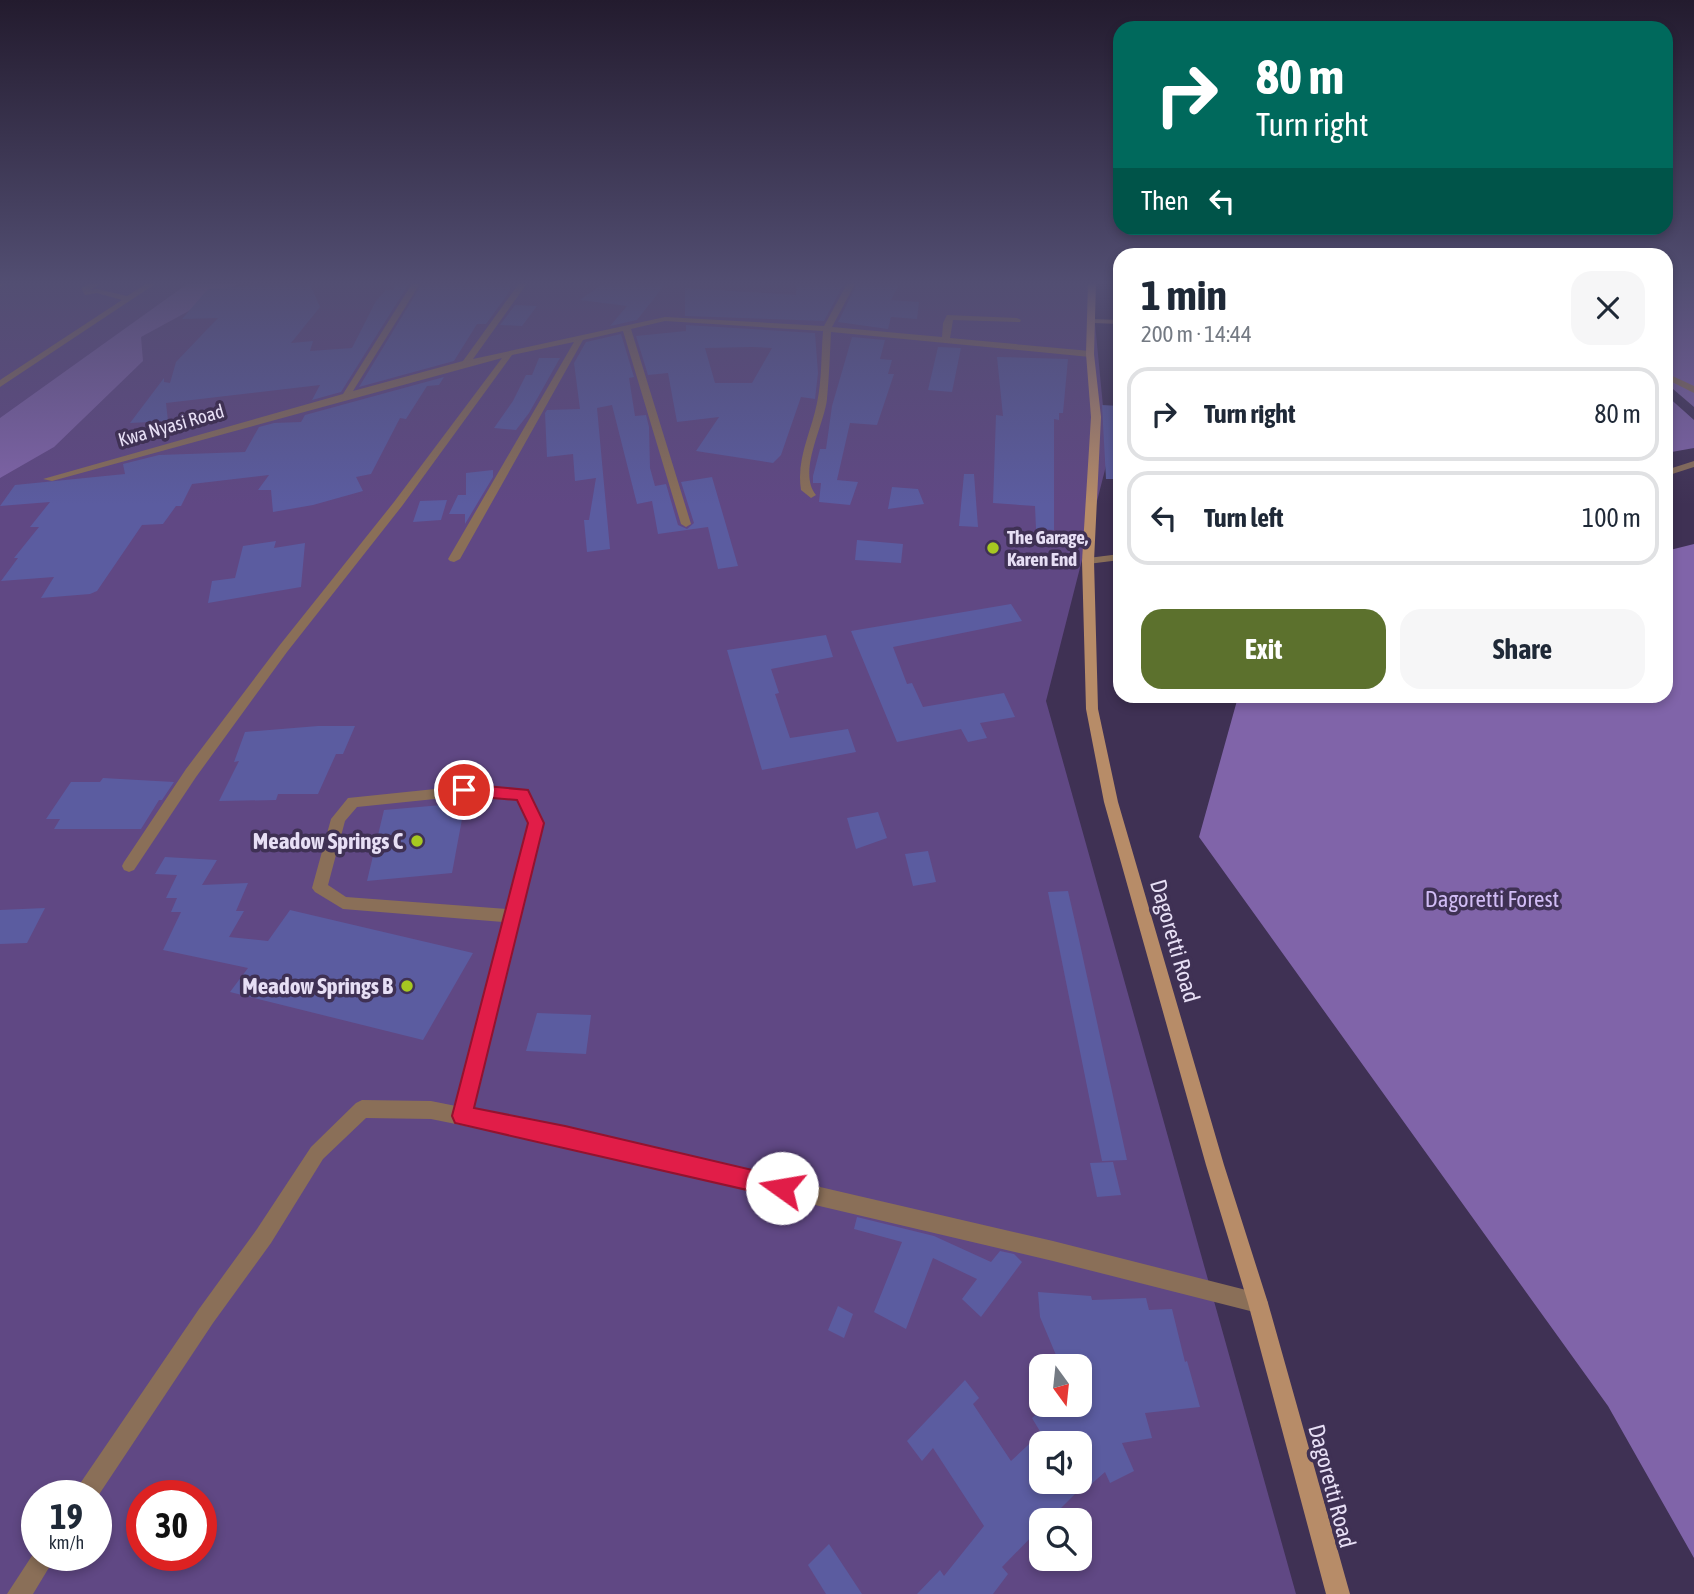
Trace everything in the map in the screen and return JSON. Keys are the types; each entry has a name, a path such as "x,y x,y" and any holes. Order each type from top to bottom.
{"main road":[{"name":"Dagoretti Road","path":"1090,356 1096,417 1088,561 1092,709 1111,802 1215,1165 1258,1303 1338,1594"}],"street":[{"path":"0,384 42,356"},
{"path":"347,394 371,356"},
{"path":"466,363 471,356"},
{"name":"Kwa Nyasi Road","path":"48,479 347,394 501,356"},
{"path":"129,866 252,690 398,504 507,356"},
{"path":"454,559 570,356"},
{"path":"635,356 686,524"},
{"path":"811,495 806,490 804,477 807,453 822,402 825,356"},
{"path":"1673,380 1694,390"},
{"path":"1673,471 1694,464"},
{"path":"1088,561 1113,558"},
{"path":"462,1116 513,916 536,823 522,794 464,790 353,802 338,819 320,888 343,903 513,916"},
{"path":"96,1480 206,1316 264,1236 317,1153 362,1109 431,1110 565,1137 931,1222 1258,1303"},
{"path":"19,1594 35,1571"}],"shaded area":[{"path":"0,356 1098,356 1108,458 1046,701 1296,1594 0,1594"}],"green space":[{"path":"86,356 143,356 143,361 54,447 0,478 0,418"},
{"path":"1673,356 1694,356 1694,407 1673,389"},
{"path":"1673,401 1694,420 1694,448 1673,452"},
{"name":"Dagoretti Forest","path":"1694,544 1694,1558 1608,1406 1199,837 1236,703 1673,703 1673,549"}],"building":[{"path":"181,356 363,356 341,392 312,400 320,385 166,403 168,421 130,423 164,378 164,382 170,383 176,362"},
{"path":"378,356 457,356 454,361 359,387"},
{"path":"578,356 628,356 634,377 629,378 635,416 646,415 649,427 650,468 655,486 666,484 678,525 687,529 694,523 681,482 712,477 738,566 718,569 708,527 658,534 652,501 637,504 612,405 597,408 610,549 587,552 584,520 589,520 596,478 575,481 573,454 547,457 547,410 580,409 574,363"},
{"path":"642,356 707,356 715,383 752,383 767,356 817,356 818,373 815,399 801,397 781,455 773,463 696,451 719,417 677,422 668,373 648,375"},
{"path":"846,356 881,356 880,359 892,360 888,374 894,374 877,425 850,423 837,480 858,482 850,505 819,502 821,483 813,483 820,449 826,449 832,406"},
{"path":"936,356 959,356 952,392 928,390"},
{"path":"997,357 1068,359 1063,413 1059,413 1059,420 1054,419 1054,530 1036,529 1035,506 993,503 996,415 1003,416"},
{"path":"539,358 560,358 529,413 516,430 494,428 513,401 526,375 532,375"},
{"path":"444,377 439,385 427,386 406,419 400,418 371,474 356,477 363,491 313,505 273,512 271,490 258,490 269,475 192,484 181,506 176,506 163,524 142,525 97,591 90,594 41,598 54,577 1,581 18,558 14,558 39,527 30,527 50,502 0,506 15,485 125,474 123,464 159,455 245,452 259,427 274,423 301,422 305,415"},
{"path":"1102,405 1113,406 1113,479 1106,479"},
{"path":"493,470 493,477 465,524 465,514 449,514 458,495 466,495 466,473"},
{"path":"964,474 974,474 978,527 959,526"},
{"path":"892,487 918,489 924,504 888,509"},
{"path":"447,500 441,520 413,522 420,501"},
{"path":"857,540 903,544 901,563 855,560"},
{"path":"276,541 274,548 305,543 301,587 208,603 212,581 235,578 243,546"},
{"path":"1011,604 1022,621 893,647 907,684 912,683 923,707 1004,693 1015,717 980,723 987,738 968,742 961,729 897,742 851,631"},
{"path":"826,635 833,657 771,669 779,693 775,694 790,738 848,729 856,752 762,770 727,650"},
{"path":"355,726 343,754 336,754 318,794 278,794 276,800 219,801 239,761 234,762 245,732"},
{"path":"103,778 174,782 141,829 54,829 60,819 46,819 71,782 100,782"},
{"name":"Meadow Springs C","path":"465,803 452,873 367,881 384,810"},
{"path":"878,812 887,838 856,849 847,818"},
{"path":"928,851 936,882 913,886 905,854"},
{"path":"165,857 217,860 202,885 248,883 236,911 244,911 229,937 268,941 290,910 473,953 423,1040 230,992 248,968 163,950 181,912 171,912 177,898 166,898 177,875 155,874"},
{"path":"1068,891 1127,1160 1102,1161 1048,892"},
{"path":"45,908 27,943 0,944 0,910"},
{"path":"537,1013 591,1015 586,1054 526,1051"},
{"path":"1113,1162 1121,1195 1097,1197 1090,1163"},
{"path":"857,1217 934,1236 991,1262 1000,1251 1014,1254 1022,1262 981,1317 962,1299 977,1279 933,1258 906,1329 874,1312 902,1242 854,1229"},
{"path":"1038,1292 1091,1296 1092,1300 1146,1298 1149,1310 1172,1309 1200,1407 1145,1413 1152,1438 1122,1443 1134,1471 1110,1483 1105,1472 1092,1483 1092,1431 1040,1431 1032,1418 1092,1418 1092,1354 1056,1354 1040,1317"},
{"path":"838,1306 853,1314 844,1338 828,1330"},
{"path":"965,1380 979,1398 973,1404 1011,1461 1029,1444 1029,1494 1075,1494 1061,1508 1029,1508 1029,1539 1002,1567 1008,1574 993,1594 917,1594 940,1570 944,1576 984,1526 933,1448 922,1461 907,1441"},
{"path":"829,1544 862,1594 826,1594 808,1565"}],"place":[{"name":"The Garage, Karen End","path":"993,548"},
{"name":"Meadow Springs C","path":"417,841"},
{"name":"Meadow Springs B","path":"407,986"}],"route":[{"path":"464,790 522,794 536,823 462,1116 565,1137 782,1188"}]}
